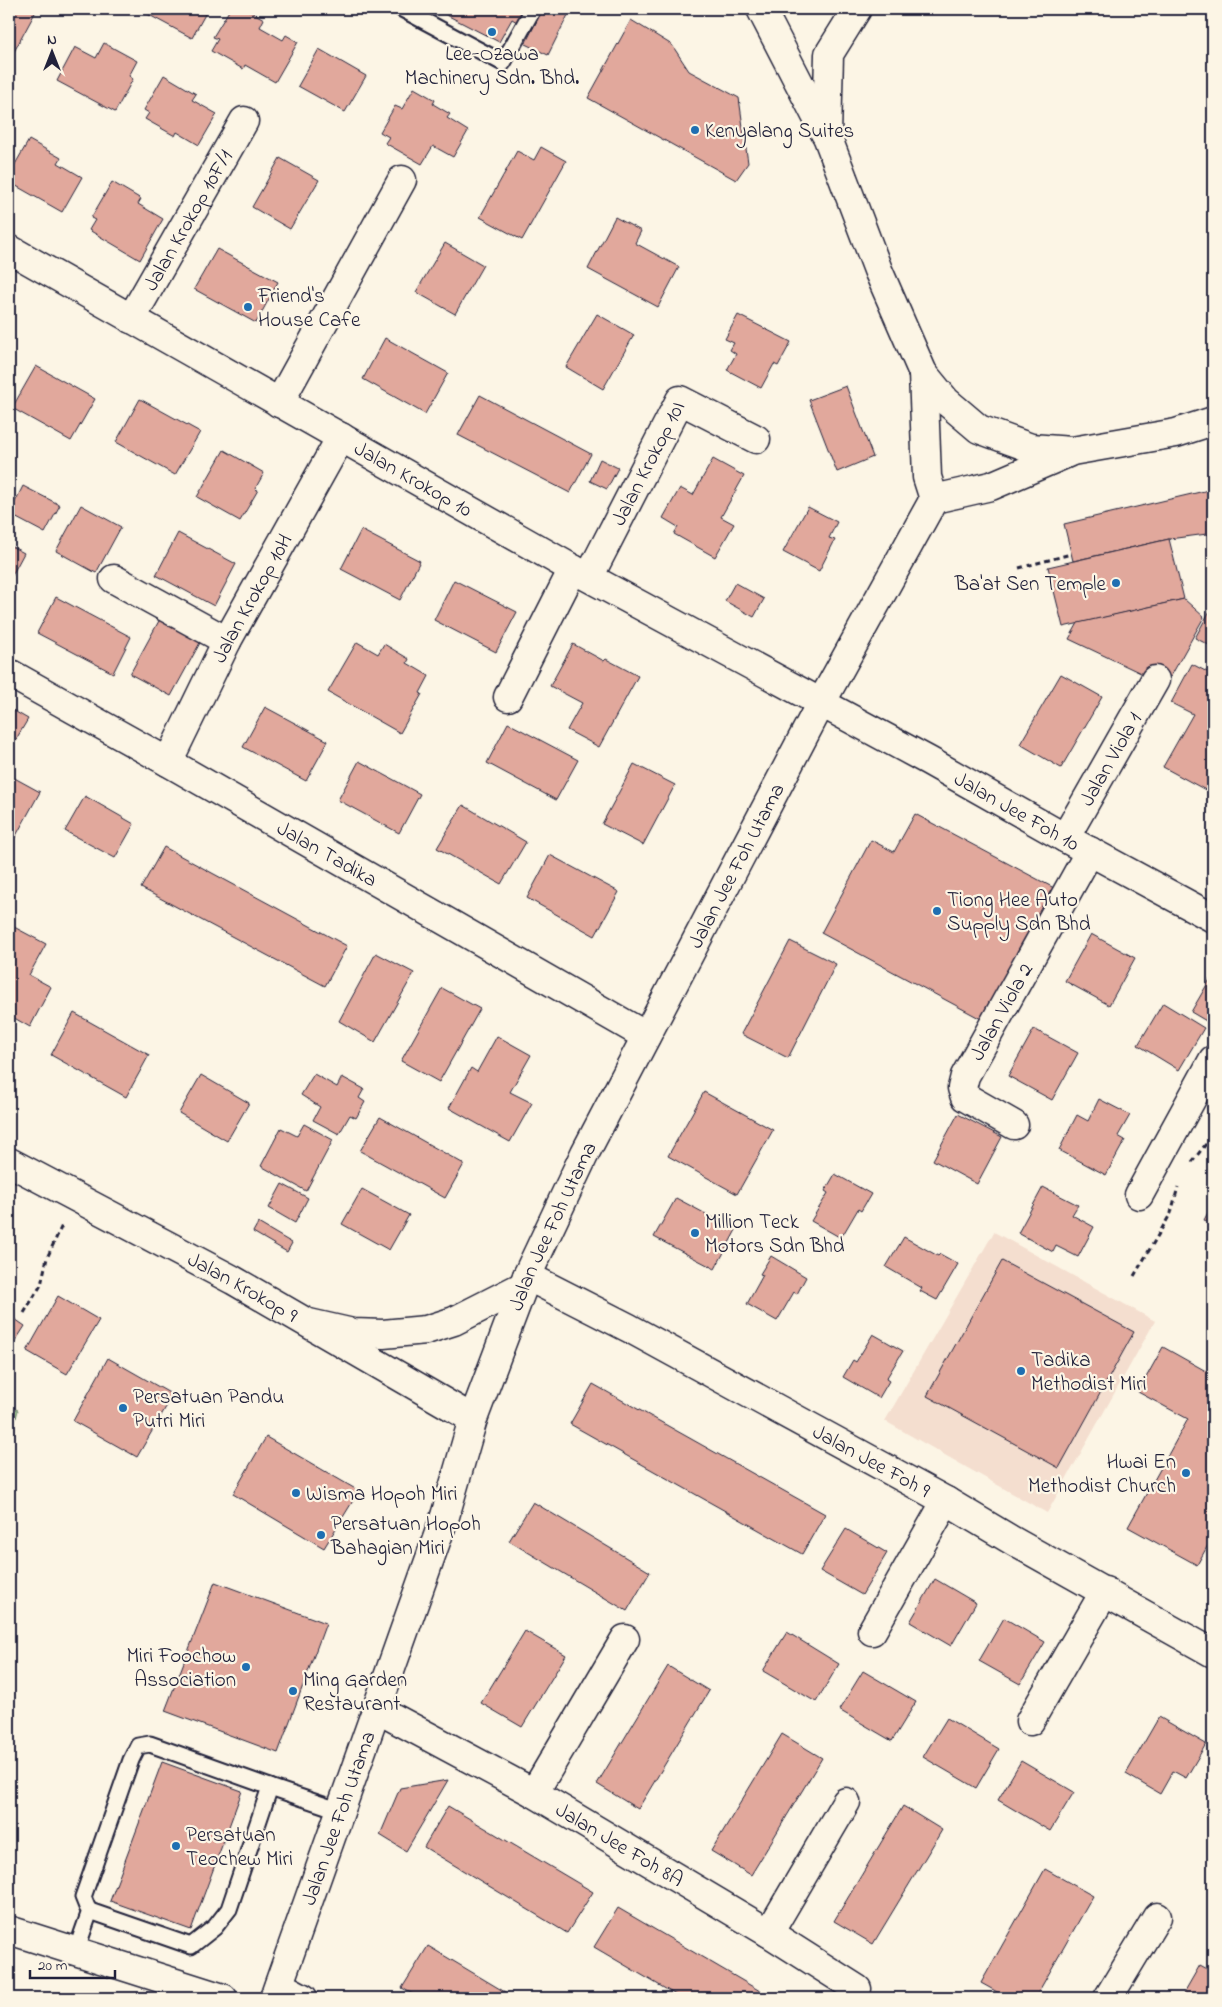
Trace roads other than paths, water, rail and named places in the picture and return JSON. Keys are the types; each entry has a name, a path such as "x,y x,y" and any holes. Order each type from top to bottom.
{"street":[{"path":"761,9 827,136 878,270 923,373 946,401 979,429 1031,448 1072,451"},
{"path":"827,136 830,54 856,9"},
{"name":"Jalan Krokop 10F/1","path":"132,319 244,121"},
{"path":"278,403 402,180"},
{"name":"Jalan Krokop 10","path":"9,250 581,573 821,703"},
{"path":"923,373 927,477 934,499 991,486 1072,451 1176,433 1213,421"},
{"name":"Jalan Krokop 10I","path":"581,573 680,400 756,439"},
{"name":"Jalan Krokop 10H","path":"168,762 226,641 341,437"},
{"name":"Jalan Jee Foh Utama","path":"277,1992 444,1516 473,1419 525,1281 584,1153 821,703 934,499"},
{"path":"508,697 581,573"},
{"path":"114,580 226,641"},
{"name":"Jalan Tadika","path":"9,673 646,1036"},
{"name":"Jalan Viola 1","path":"1065,838 1155,680"},
{"name":"Jalan Jee Foh 10","path":"821,703 1213,918"},
{"name":"Jalan Viola 2","path":"1014,1125 965,1097 962,1088 965,1076 1090,851"},
{"path":"1139,1195 1213,1060"},
{"name":"Jalan Krokop 9","path":"9,1162 233,1280 473,1419"},
{"path":"309,1323 353,1333 383,1334 426,1330 454,1321 525,1281"},
{"name":"Jalan Jee Foh 9","path":"525,1281 629,1328 946,1501 1213,1653"},
{"path":"872,1630 946,1501"},
{"path":"1030,1720 1105,1592"},
{"path":"534,1793 625,1638"},
{"name":"Jalan Jee Foh 8A","path":"377,1709 534,1793 857,1989"},
{"path":"769,1934 846,1802"},
{"path":"1108,1998 1157,1917"},
{"path":"9,1930 223,1998"},
{"path":"277,1992 303,1998"}],"lane":[{"path":"402,9 503,63 533,9"},
{"path":"270,1787 229,1908 215,1927 191,1946 90,1911 83,1897 130,1760 138,1746 150,1744 340,1812"},
{"path":"76,1951 90,1911"}],"place":[{"name":"Lee-Ozawa Machinery Sdn. Bhd.","path":"492,32"},
{"name":"Kenyalang Suites","path":"695,130"},
{"name":"Friend's House Cafe","path":"248,307"},
{"name":"Ba'at Sen Temple","path":"1116,583"},
{"name":"Tiong Hee Auto Supply Sdn Bhd","path":"937,911"},
{"name":"Million Teck Motors Sdn Bhd","path":"695,1233"},
{"name":"Tadika Methodist Miri","path":"1021,1371"},
{"name":"Persatuan Pandu Putri Miri","path":"123,1408"},
{"name":"Hwai En Methodist Church","path":"1186,1473"},
{"name":"Wisma Hopoh Miri","path":"296,1493"},
{"name":"Persatuan Hopoh Bahagian Miri","path":"321,1535"},
{"name":"Miri Foochow Association","path":"246,1667"},
{"name":"Ming Garden Restaurant","path":"293,1691"},
{"name":"Persatuan Teochew Miri","path":"176,1846"}]}
